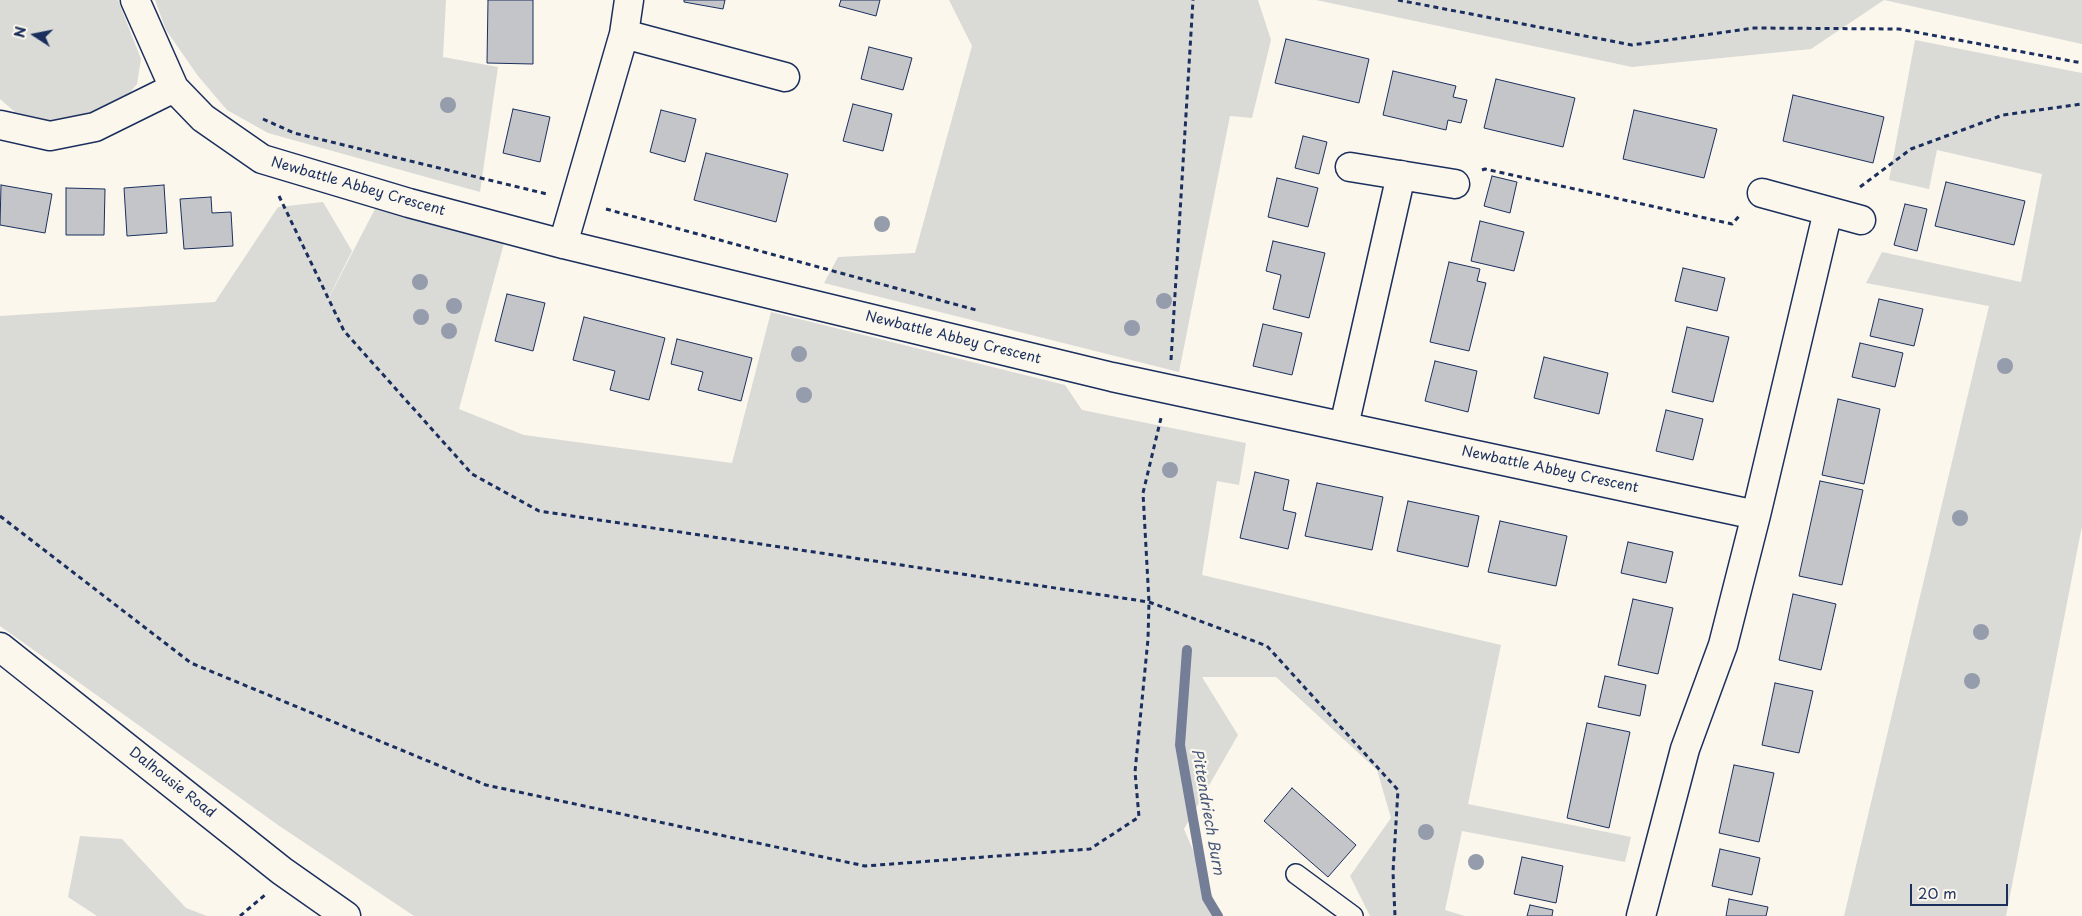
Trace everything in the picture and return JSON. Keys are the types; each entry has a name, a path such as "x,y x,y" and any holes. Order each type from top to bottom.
{"street":[{"name":"Newbattle Abbey Crescent","path":"135,0 174,88 203,118 262,159 408,204 563,244 1168,389 1756,514"},
{"path":"563,244 624,34 629,0"},
{"path":"624,34 784,77"},
{"path":"0,125 50,136 95,127 174,88"},
{"path":"1350,167 1455,184"},
{"path":"1344,426 1401,175"},
{"path":"1762,193 1861,220"},
{"path":"1641,916 1685,748 1723,644 1828,211"},
{"name":"Dalhousie Road","path":"0,647 282,870 346,916"}],"lane":[{"path":"1296,874 1353,916"}],"path":[{"path":"1171,360 1192,0"},
{"path":"1398,0 1632,45 1754,28 1899,29 2082,63"},
{"path":"1828,211 1911,149 2004,115 2082,104"},
{"path":"261,119 294,133 576,201 980,311"},
{"path":"262,159 344,331 472,474 539,511 1149,602 1267,646 1398,790 1393,872 1395,916"},
{"path":"1455,184 1485,169 1732,224 1762,193"},
{"path":"1162,358 1180,362"},
{"path":"0,516 191,663 486,785 865,866 1090,849 1139,817 1135,772 1148,639 1149,602 1143,493 1168,389"},
{"path":"240,916 264,897"}],"shaded area":[{"path":"0,0 118,0 141,59 137,84 120,105 57,122 15,112 0,99"},
{"path":"155,0 446,0 443,57 498,67 480,192 268,133 227,110 198,76 166,30"},
{"path":"949,0 1258,0 1271,40 1252,118 1230,116 1179,372 824,283 838,257 915,253 972,46"},
{"path":"1316,0 1884,0 1811,49 1632,67"},
{"path":"1884,0 2082,0 2082,44"},
{"path":"1915,40 2082,73 2082,526 2006,916 1844,916 1989,306 1866,283 1882,252 2021,282 2042,174 1937,150 1929,189 1889,180"},
{"path":"323,202 352,251 319,317 376,207 504,243 459,409 524,435 732,463 771,312 1065,385 1082,410 1246,443 1239,485 1217,481 1202,575 1501,645 1468,804 1631,837 1625,862 1462,831 1445,910 1465,916 1370,916 1350,876 1391,818 1377,770 1276,677 1202,677 1238,735 1184,829 1221,916 414,916 278,825 0,626 0,316 215,302 278,207"},
{"path":"80,836 122,839 186,908 207,916 97,916 68,897"}],"building":[{"path":"488,0 533,0 533,64 487,63"},
{"path":"684,0 725,0 723,9 684,2"},
{"path":"841,0 880,0 876,16 839,6"},
{"path":"1286,39 1369,59 1359,103 1275,83"},
{"path":"869,47 912,58 903,90 861,79"},
{"path":"1393,71 1456,86 1453,97 1467,100 1461,123 1448,120 1446,130 1383,115"},
{"path":"1496,79 1575,98 1563,147 1484,128"},
{"path":"1793,95 1884,117 1873,163 1783,141"},
{"path":"853,104 892,114 883,151 843,141"},
{"path":"513,109 550,117 540,162 503,153"},
{"path":"661,110 696,119 685,162 650,152"},
{"path":"1634,110 1717,129 1704,178 1623,159"},
{"path":"1303,136 1327,142 1319,174 1295,168"},
{"path":"706,153 788,174 776,222 694,200"},
{"path":"1492,176 1517,182 1510,213 1484,206"},
{"path":"1277,178 1318,188 1308,227 1268,217"},
{"path":"1946,182 2025,201 2014,245 1935,226"},
{"path":"1,185 52,194 45,233 0,225"},
{"path":"164,185 167,233 127,236 124,188"},
{"path":"66,188 105,189 104,235 66,235"},
{"path":"211,197 212,213 231,212 233,246 184,249 180,199"},
{"path":"1905,204 1927,209 1917,251 1894,245"},
{"path":"1480,221 1524,232 1514,271 1471,261"},
{"path":"1273,241 1325,253 1309,318 1273,309 1281,275 1266,271"},
{"path":"1449,262 1480,269 1477,281 1486,283 1469,351 1430,342"},
{"path":"1683,268 1725,278 1717,311 1675,301"},
{"path":"507,294 545,303 533,351 495,341"},
{"path":"1879,299 1923,309 1914,346 1870,336"},
{"path":"584,317 665,338 649,400 610,390 615,371 573,360"},
{"path":"1263,324 1302,333 1292,375 1253,366"},
{"path":"1687,327 1729,337 1713,402 1672,392"},
{"path":"677,339 752,358 741,401 698,390 703,372 671,364"},
{"path":"1860,343 1903,353 1895,387 1852,377"},
{"path":"1544,357 1608,373 1599,414 1534,398"},
{"path":"1435,361 1477,371 1468,412 1425,401"},
{"path":"1838,399 1880,409 1864,484 1822,475"},
{"path":"1666,410 1703,419 1693,460 1656,451"},
{"path":"1255,472 1289,480 1283,510 1296,513 1288,549 1240,538"},
{"path":"1820,481 1863,490 1842,585 1799,576"},
{"path":"1317,483 1383,497 1372,550 1305,536"},
{"path":"1408,501 1479,516 1468,567 1397,551"},
{"path":"1500,521 1567,536 1556,586 1488,572"},
{"path":"1628,542 1673,552 1666,583 1621,573"},
{"path":"1793,594 1836,604 1821,670 1779,660"},
{"path":"1633,599 1673,608 1658,674 1618,665"},
{"path":"1605,676 1646,685 1640,716 1598,707"},
{"path":"1775,683 1813,691 1799,753 1762,745"},
{"path":"1587,723 1630,732 1609,828 1567,818"},
{"path":"1734,765 1774,773 1759,842 1719,833"},
{"path":"1292,788 1356,845 1328,877 1264,821"},
{"path":"1720,849 1760,858 1752,895 1712,886"},
{"path":"1522,857 1563,866 1556,903 1514,894"},
{"path":"1729,899 1768,907 1766,916 1726,916"},
{"path":"1530,905 1553,910 1552,916 1527,916"}],"waterway":[{"name":"Pittendriech Burn","path":"1187,650 1180,745 1207,898 1218,916"}]}
